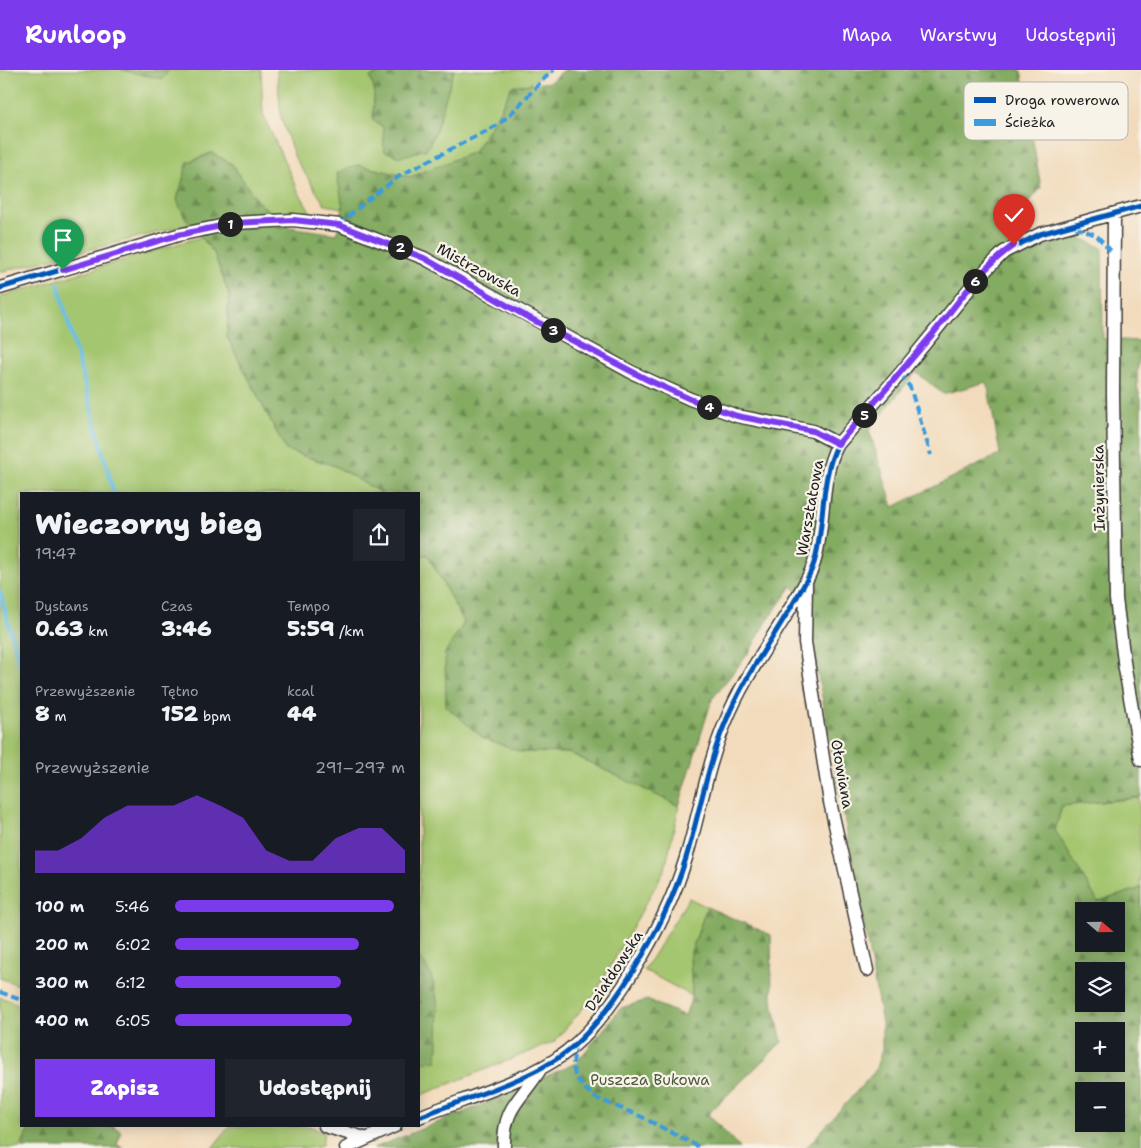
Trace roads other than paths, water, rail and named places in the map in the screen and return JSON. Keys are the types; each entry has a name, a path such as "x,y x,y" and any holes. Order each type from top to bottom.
{"street":[{"name":"Warsztatowa","path":"686,858 708,769 727,717 806,581 818,549 828,471 832,454 838,444 900,374 979,277 1004,252 1040,234 1141,206"},
{"name":"Inżynierska","path":"1114,214 1113,394 1116,600 1126,677 1141,760"},
{"name":"Mistrzowska","path":"0,288 178,235 235,223 293,220 339,225 424,258 522,314 648,380 683,396 737,416 813,431 838,444"},
{"name":"Ołowiana","path":"806,581 805,642 817,720 830,802 867,970"},
{"name":"Działdowska","path":"420,1117 541,1068 574,1044 614,999 665,912 686,858"},
{"path":"504,1148 505,1124 508,1114 541,1068"},
{"path":"328,1127 364,1138"},
{"path":"346,1148 364,1138 392,1127"}],"waterway":[{"path":"58,284 113,492"},
{"path":"0,592 20,666"}],"park label":[{"name":"Puszcza Bukowa","path":"650,1080"}]}
